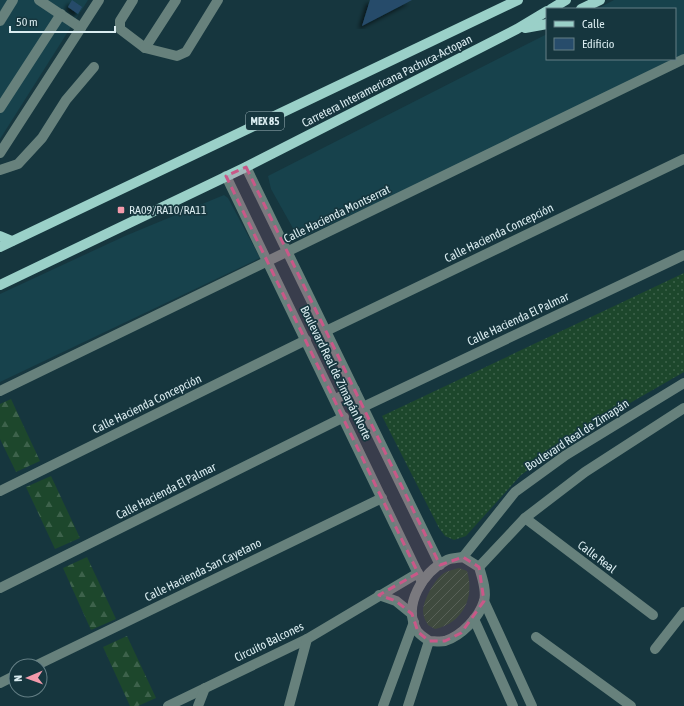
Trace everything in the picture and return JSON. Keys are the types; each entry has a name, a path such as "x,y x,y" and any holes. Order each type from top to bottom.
{"main road":[{"name":"Carretera Interamericana Pachuca-Actopan","path":"0,247 518,0"},
{"path":"553,8 566,0"},
{"path":"583,8 600,0"},
{"name":"Carretera Interamericana Pachuca-Actopan","path":"0,285 246,167 517,29 546,12"},
{"path":"517,29 546,24"},
{"path":"0,236 12,241"}],"street":[{"path":"0,21 13,0"},
{"path":"39,0 81,28"},
{"path":"133,0 120,20 120,29 144,48 177,56 186,52 218,0"},
{"path":"144,48 176,0"},
{"path":"0,153 81,28 94,2"},
{"path":"0,108 61,14"},
{"name":"Calle Hacienda Montserrat","path":"0,391 269,262 684,59"},
{"path":"0,170 18,164 42,138 66,100 94,67"},
{"name":"Calle Hacienda Concepción","path":"326,331 684,159"},
{"name":"Boulevard Real de Zimapán Norte","path":"246,167 440,565"},
{"name":"Boulevard Real de Zimapán Norte","path":"226,176 335,398 420,577"},
{"name":"Calle Hacienda El Palmar","path":"363,406 684,255"},
{"name":"Calle Hacienda Concepción","path":"0,491 306,340"},
{"name":"Boulevard Real de Zimapán","path":"463,557 515,492 566,454 684,383"},
{"path":"335,398 354,390"},
{"path":"479,567 525,518 585,472 684,408"},
{"name":"Calle Hacienda El Palmar","path":"0,588 344,417"},
{"name":"Calle Hacienda San Cayetano","path":"48,660 382,498"},
{"name":"Calle Real","path":"525,518 653,615"},
{"path":"383,706 413,618 414,600 420,577 448,560 463,557 479,567 483,582 484,601 532,706"},
{"name":"Circuito Balcones","path":"168,706 307,639 379,595 420,577"},
{"path":"379,595 396,601 413,618 418,632 429,641 445,641 461,633 474,619 484,601"},
{"path":"655,649 684,612"},
{"path":"474,619 513,706"},
{"path":"536,637 631,706"},
{"path":"289,706 307,639"},
{"path":"408,706 429,641"},
{"path":"198,706 205,688"}],"highlighted area":[{"path":"246,167 440,565 463,557 479,567 484,601 461,633 445,641 429,641 418,632 412,614 396,601 379,595 418,573 226,176"}],"shaded area":[{"path":"0,0 88,0 0,139"},
{"path":"614,0 684,0 684,60 299,239 271,189 268,176 546,35 546,60 676,60 676,8 599,8"},
{"path":"224,195 228,198 260,258 0,382 0,294 125,236"}],"green space":[{"path":"684,273 684,372 590,426 521,475 466,536 454,540 445,536 439,528 382,416"},
{"path":"11,399 40,461 16,472 0,439 0,404"},
{"path":"51,476 80,538 55,549 26,487"},
{"path":"87,557 116,619 91,630 63,568"},
{"path":"459,568 467,571 469,581 468,599 460,615 445,626 435,629 428,625 424,618 423,610 425,601 433,585 440,576 453,569"},
{"path":"127,636 156,698 138,706 130,706 103,647"}],"building":[{"path":"72,0 82,7 78,14 68,7"},
{"path":"370,0 412,0 362,26"}],"place":[{"name":"RA09/RA10/RA11","path":"121,210"}]}
